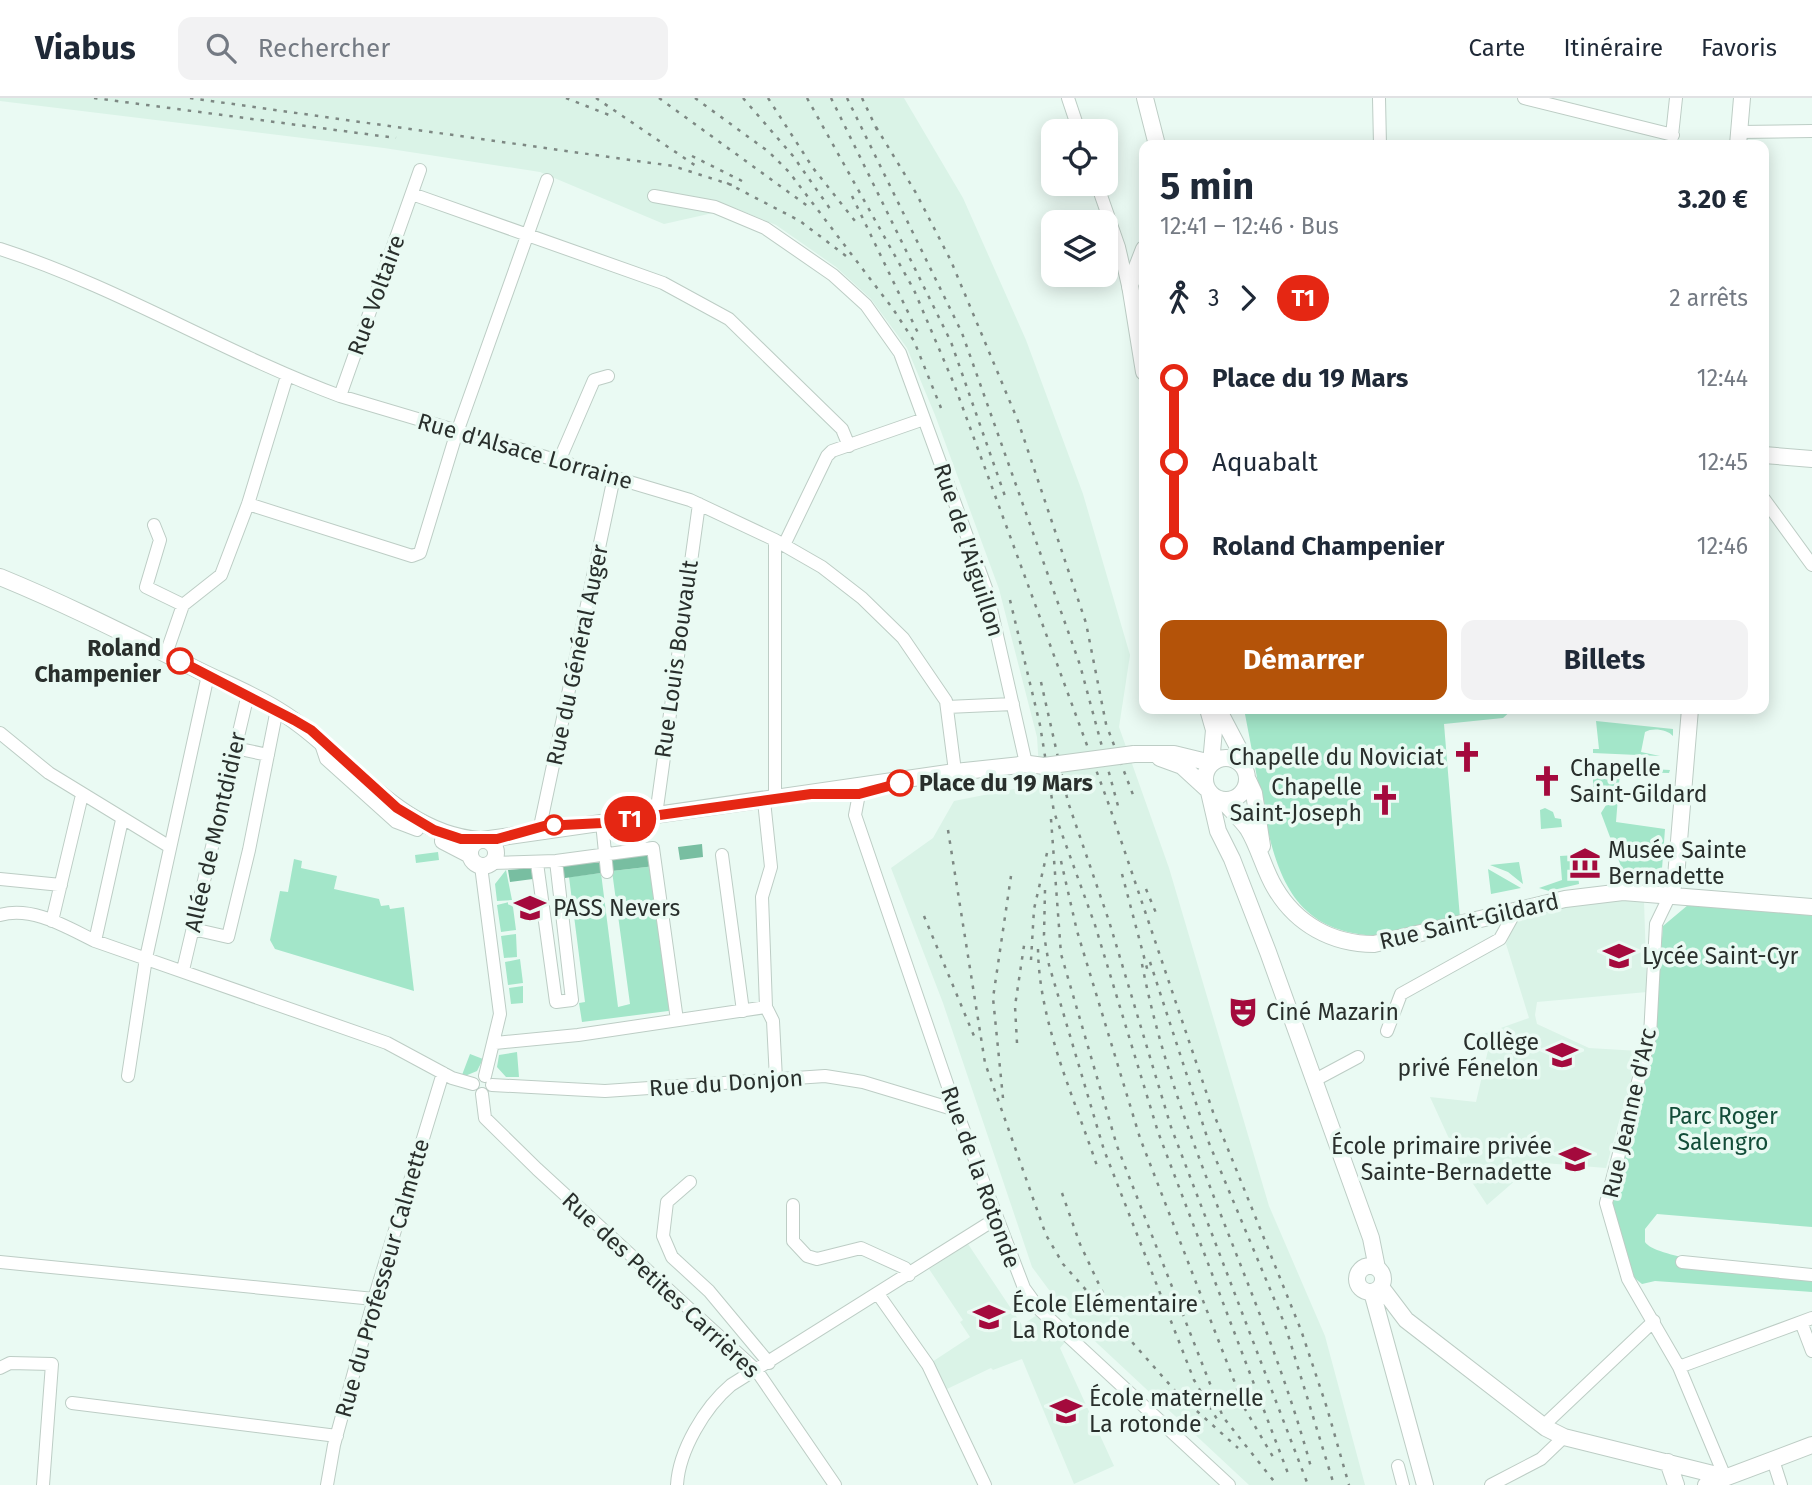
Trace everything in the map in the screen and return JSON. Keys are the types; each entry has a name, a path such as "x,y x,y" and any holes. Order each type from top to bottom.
{"main road":[{"path":"1145,98 1156,140"},
{"path":"1739,139 1742,98"},
{"path":"1139,261 1133,275 1131,297 1139,343"},
{"path":"1769,455 1812,459"},
{"path":"0,577 118,629 277,709 319,737 397,808 441,833 492,844 485,864"},
{"path":"1209,714 1214,730 1211,763 1205,775 1213,793 1218,831 1232,859 1315,1080 1374,1263 1382,1275 1376,1289 1425,1485"},
{"name":"Rue Saint-Gildard","path":"1221,714 1240,751 1244,780 1254,793 1264,862"},
{"path":"1670,895 1676,877 1690,714"},
{"path":"485,864 509,846 545,833 602,823 934,779 955,771 1034,770 1037,765 1141,754 1195,757 1211,763 1228,758 1244,780 1236,816 1232,859"},
{"name":"Rue Saint-Gildard","path":"1141,754 1182,766 1213,793 1247,828 1274,887 1299,919 1343,942 1374,944 1590,895 1623,892 1812,907"},
{"path":"811,794 859,794 900,783 934,779"},
{"path":"1213,793 1244,780"},
{"path":"397,808 404,819 417,830 485,864"},
{"path":"485,864 472,846 481,840 517,833 545,833"},
{"path":"1374,1263 1359,1272 1357,1281 1364,1290 1376,1289"},
{"path":"1376,1289 1406,1320 1543,1426 1564,1437 1725,1477"},
{"path":"1706,1485 1812,1445"},
{"path":"1668,1462 1676,1485"}],"street":[{"path":"1068,98 1075,119"},
{"path":"1378,98 1380,140"},
{"path":"1524,98 1672,140 1676,98"},
{"path":"1739,139 1812,131"},
{"name":"Rue Voltaire","path":"340,396 420,170"},
{"path":"248,503 412,556 420,553 458,432 547,180"},
{"path":"412,194 663,283 729,319 842,429 849,446"},
{"name":"Rue de l'Aiguillon","path":"654,196 715,207 765,228 833,275 866,305 900,352 987,591 1025,759 1037,765"},
{"path":"1101,196 1119,247 1131,297"},
{"name":"Rue d'Alsace Lorraine","path":"0,249 138,304 287,376 340,396 699,504 780,543 821,567 862,598 903,638 947,707 955,771"},
{"path":"166,654 183,606 221,575 248,503 287,376"},
{"path":"559,461 594,380 608,376"},
{"path":"776,1079 773,1021 766,1007 762,897 771,867 769,800 780,543 827,456 924,419"},
{"name":"Rue du Général Auger","path":"545,833 541,822 614,477"},
{"name":"Rue Louis Bouvault","path":"656,815 699,504"},
{"path":"1769,506 1812,565"},
{"path":"154,526 160,540 146,587 183,606"},
{"path":"128,1076 146,958 208,676"},
{"name":"Allée de Montdidier","path":"185,970 192,929 248,694"},
{"path":"947,707 1013,704"},
{"path":"192,929 228,937 277,709"},
{"path":"0,733 49,773 170,847"},
{"path":"319,737 326,759 396,822 417,830"},
{"path":"235,748 268,755"},
{"name":"Rue de la Rotonde","path":"859,794 855,815 956,1110 1019,1278 1040,1310 1229,1485"},
{"path":"52,921 82,795"},
{"path":"94,941 122,820"},
{"path":"602,823 607,872"},
{"path":"483,1085 500,1014 485,864 537,863 653,848 677,1020"},
{"path":"722,855 743,1011"},
{"path":"537,863 556,1002 572,1000 556,861"},
{"path":"0,880 61,885"},
{"name":"Rue Jeanne d'Arc","path":"1670,895 1656,924 1650,1036 1606,1197 1608,1218 1628,1279 1679,1367 1725,1477"},
{"name":"Rue du Donjon","path":"0,915 23,912 52,921 94,941 185,970 387,1043 443,1073 483,1085 605,1091 838,1077 956,1110"},
{"path":"1387,1031 1401,994 1500,939 1515,912"},
{"path":"495,1043 541,1040 766,1007"},
{"path":"1315,1080 1358,1057"},
{"name":"Rue du Professeur Calmette","path":"327,1485 337,1436 374,1299 443,1073"},
{"name":"Rue des Petites Carrières","path":"483,1085 485,1118 758,1371 835,1485"},
{"path":"690,1182 667,1202 663,1236 672,1257 709,1291 769,1363"},
{"path":"793,1205 793,1241 807,1256 817,1259 861,1248 896,1263 909,1275"},
{"path":"677,1485 686,1452 714,1399 997,1217"},
{"path":"0,1262 374,1299"},
{"path":"1682,1262 1812,1275"},
{"path":"878,1294 929,1365 985,1485"},
{"path":"1679,1367 1807,1320 1812,1351"},
{"path":"1543,1426 1654,1321"},
{"path":"0,1368 10,1363 52,1363 43,1485"},
{"path":"72,1403 337,1436"},
{"path":"1491,1485 1541,1459 1564,1437"},
{"path":"1773,1460 1782,1485"},
{"path":"1398,1466 1403,1485"}],"shaded area":[{"path":"0,98 904,98 963,198 1026,340 1083,494 1130,655 1119,727 1169,868 1269,1206 1325,1336 1365,1485 1249,1485 1069,1317 1032,1267 943,1003 891,868 933,838 954,801 1040,784 1037,737 999,589 935,415 907,348 871,299 836,267 776,225 735,208 664,224 540,172 384,148 0,101"},
{"path":"702,844 703,857 680,860 678,847"},
{"path":"653,851 655,866 612,871 611,856"},
{"path":"599,858 601,873 558,879 556,864"},
{"path":"531,868 533,879 510,882 508,870"},
{"name":"Collège privé Fénelon","path":"1586,901 1644,901 1647,992 1537,1002 1535,1015 1537,1024 1589,1048 1639,1051 1606,1168 1544,1163 1557,1179 1539,1160 1487,1205 1462,1167 1430,1097 1476,1102 1489,1046 1483,1042 1484,1034 1529,1018 1506,944 1517,917"},
{"path":"968,1244 1022,1325 1037,1315 1066,1341 1060,1348 1114,1466 1074,1484 1022,1359 993,1370 991,1368 947,1389 932,1362 970,1337 960,1322 963,1320 929,1269"}],"green space":[{"path":"1245,714 1507,714 1503,718 1444,724 1460,918 1381,936 1351,933 1327,925 1309,913 1294,897 1283,877 1262,804"},
{"path":"1596,721 1673,729 1673,736 1660,730 1645,732 1641,752 1660,756 1593,753 1593,749 1599,749"},
{"path":"1599,766 1670,770 1669,773 1620,772 1616,822 1665,829 1661,882 1648,883 1644,875 1625,877 1601,813 1608,802 1607,799 1603,792 1593,788 1593,768"},
{"path":"1545,808 1553,812 1555,818 1561,819 1562,827 1541,829 1540,810"},
{"path":"438,852 439,860 416,863 415,855"},
{"path":"1576,855 1579,884 1549,891 1539,888 1562,880 1560,856"},
{"path":"294,859 302,861 301,868 337,876 334,889 379,899 381,906 389,905 390,909 404,907 414,991 275,949 270,940 280,891 288,892"},
{"path":"1519,862 1523,884 1508,872 1490,865"},
{"path":"655,866 676,1010 582,1022 579,1003 585,1002 569,877 601,873 618,1007 630,1004 612,871"},
{"path":"1488,869 1521,888 1491,894"},
{"path":"506,870 512,900 497,901 495,884"},
{"path":"509,902 513,907 516,930 501,932 497,905"},
{"name":"Parc Roger Salengro","path":"1688,905 1812,915 1812,1227 1657,1214 1645,1229 1645,1242 1672,1255 1812,1272 1812,1292 1655,1281 1642,1284 1632,1276 1611,1218 1612,1193 1653,1049 1663,926"},
{"path":"516,934 517,957 504,958 501,936"},
{"path":"520,959 523,983 508,985 505,962"},
{"path":"523,986 523,1003 511,1004 509,988"},
{"path":"517,1052 519,1077 506,1077 497,1067 499,1055"},
{"path":"470,1054 483,1059 477,1071 465,1076 462,1075"}],"railway":[{"path":"94,98 396,138"},
{"path":"190,98 673,166 735,186"},
{"path":"566,98 609,115"},
{"path":"596,98 699,168"},
{"path":"659,98 809,207"},
{"path":"695,98 769,152 789,172 893,309 914,341 941,408"},
{"path":"743,98 793,156 833,213"},
{"path":"768,98 813,168 859,226"},
{"path":"807,98 914,290 954,384 1109,805 1213,1112 1301,1330 1349,1485"},
{"path":"831,98 951,342 1006,499"},
{"path":"847,98 962,333 1080,665 1118,806"},
{"path":"862,98 880,136"},
{"path":"876,127 916,193 951,261 1018,421 1086,623 1107,729"},
{"path":"692,156 742,181"},
{"path":"727,183 800,221 846,256"},
{"path":"852,196 919,335"},
{"path":"1010,600 1040,725 1054,812 1095,925 1158,1132 1289,1476"},
{"path":"1041,682 1068,802 1109,921 1171,1127 1308,1485"},
{"path":"1109,732 1135,800"},
{"path":"1051,819 1061,954 1117,1146 1223,1417 1277,1485"},
{"path":"948,830 985,1063 1046,1235 1063,1264 1178,1394 1238,1448"},
{"path":"1031,960 1034,909 1047,853"},
{"path":"1061,861 1077,931 1140,1138 1245,1409 1273,1457"},
{"path":"1122,874 1148,972"},
{"path":"1003,1098 993,998 1011,876"},
{"path":"1146,889 1156,913"},
{"path":"1045,890 1044,935 1049,965 1104,1150 1194,1380 1218,1421"},
{"path":"924,916 974,1036"},
{"path":"1017,1043 1015,1006 1025,939"},
{"path":"1038,949 1044,1004 1051,1032 1097,1166"},
{"path":"1150,962 1209,1143 1285,1325 1334,1485"},
{"path":"1142,964 1157,1030 1176,1094 1271,1344 1312,1471"},
{"path":"1062,1193 1080,1244 1110,1308"}],"bus line":[{"name":"T1","path":"180,661 274,707 311,730 397,808 434,830 461,839 497,839 544,826 602,823 811,794 859,794 900,783"}],"place":[{"name":"Roland Champenier","path":"180,661"},
{"name":"Chapelle du Noviciat","path":"1467,757"},
{"name":"Chapelle Saint-Gildard","path":"1547,781"},
{"name":"Place du 19 Mars","path":"900,783"},
{"name":"Chapelle Saint-Joseph","path":"1385,800"},
{"name":"Musée Sainte Bernadette","path":"1585,863"},
{"name":"PASS Nevers","path":"530,908"},
{"name":"Lycée Saint-Cyr","path":"1619,956"},
{"name":"Ciné Mazarin","path":"1243,1012"},
{"name":"Collège privé Fénelon","path":"1562,1055"},
{"name":"École primaire privée Sainte-Bernadette","path":"1575,1159"},
{"name":"École Elémentaire La Rotonde","path":"989,1317"},
{"name":"École maternelle La rotonde","path":"1066,1411"}]}
